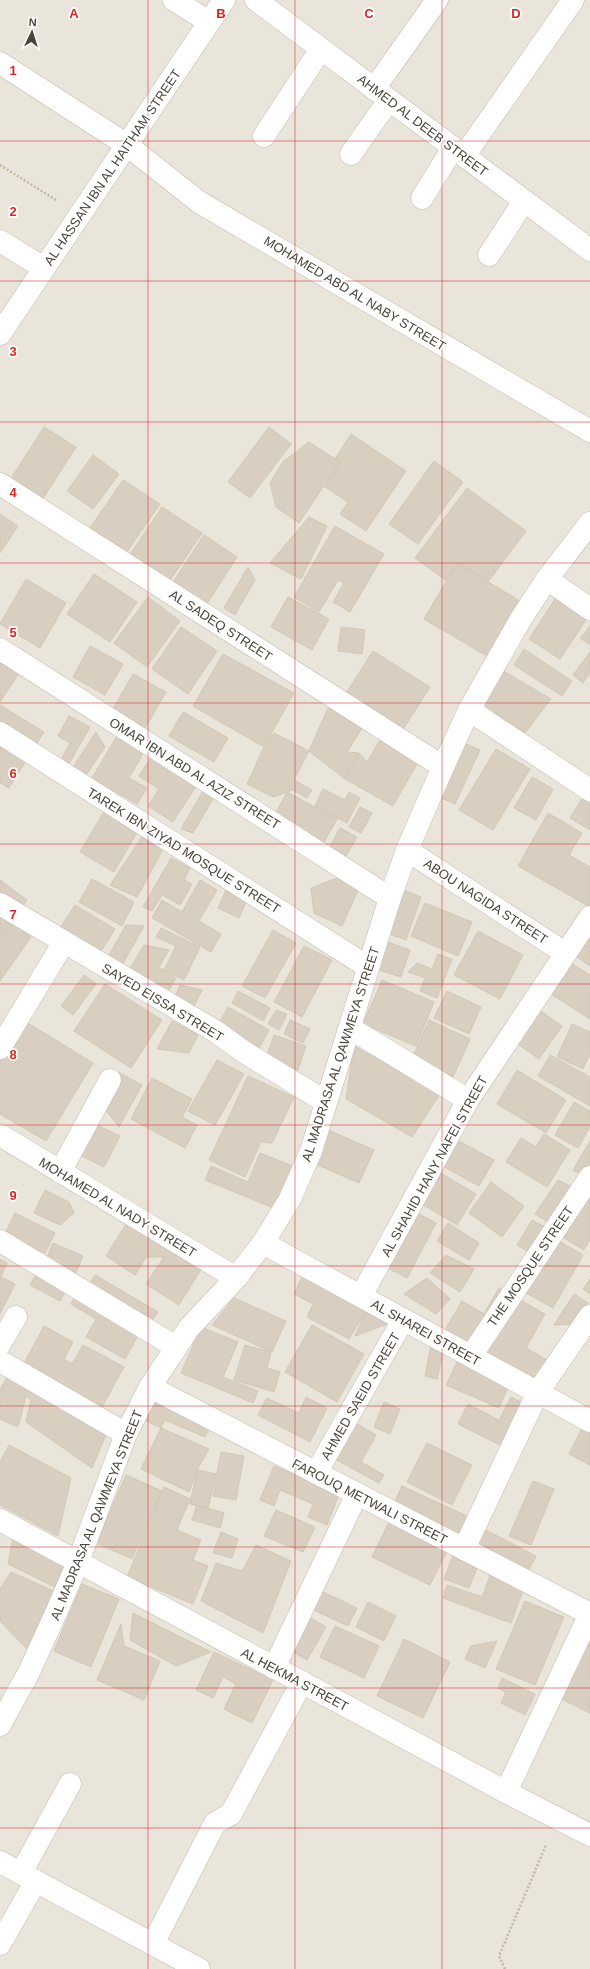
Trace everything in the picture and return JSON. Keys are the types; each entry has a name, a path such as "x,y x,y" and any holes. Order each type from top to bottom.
{"street":[{"path":"174,0 208,22"},
{"name":"AL HASSAN IBN AL HAITHAM STREET","path":"0,334 224,0"},
{"name":"AHMED AL DEEB STREET","path":"256,0 590,250"},
{"path":"352,154 382,94 437,0"},
{"path":"422,198 573,0"},
{"path":"264,136 321,49"},
{"name":"MOHAMED ABD AL NABY STREET","path":"0,63 127,145 199,202 590,431"},
{"path":"489,255 524,201"},
{"path":"0,241 44,268"},
{"name":"AL SADEQ STREET","path":"0,484 443,766"},
{"name":"AL MADRASA AL QAWMEYA STREET","path":"0,1725 28,1672 78,1562 126,1434 150,1387 189,1328 236,1278 263,1243 290,1199 311,1151 390,898 407,850 443,766 469,710 522,617 547,579 590,523"},
{"path":"547,579 590,609"},
{"name":"OMAR IBN ABD AL AZIZ STREET","path":"0,649 390,898"},
{"path":"469,710 590,790"},
{"name":"TAREK IBN ZIYAD MOSQUE STREET","path":"0,733 368,967"},
{"name":"ABOU NAGIDA STREET","path":"407,850 565,953"},
{"name":"SAYED EISSA STREET","path":"0,904 214,1031 244,1052 326,1102"},
{"name":"AL SHAHID HANY NAFEI STREET","path":"361,1296 468,1100 590,917"},
{"path":"0,1048 64,942"},
{"path":"350,1028 468,1100"},
{"path":"60,1172 110,1080"},
{"name":"MOHAMED AL NADY STREET","path":"0,1135 236,1278"},
{"name":"THE MOSQUE STREET","path":"471,1356 590,1177"},
{"path":"0,1241 176,1347"},
{"name":"AL SHAREI STREET","path":"263,1243 590,1421"},
{"path":"464,1549 538,1392 590,1316"},
{"path":"0,1344 16,1317"},
{"name":"AHMED SAEID STREET","path":"316,1473 403,1320"},
{"path":"0,1361 126,1434"},
{"name":"FAROUQ METWALI STREET","path":"150,1387 590,1614"},
{"path":"274,1668 357,1494"},
{"name":"AL HEKMA STREET","path":"0,1520 506,1792 590,1835"},
{"path":"506,1792 590,1614"},
{"path":"152,1944 215,1823 231,1814 302,1682"},
{"path":"0,1944 28,1877 70,1784"},
{"path":"0,1862 199,1969"}],"path":[{"path":"0,166 80,215"},
{"path":"505,1969 499,1956 557,1819"}],"shaded area":[{"path":"0,0 590,0 590,1969 0,1969"}],"building":[{"path":"44,427 76,447 42,500 10,480"},
{"path":"269,427 291,444 250,498 228,482"},
{"path":"351,434 406,471 366,531 340,514 348,502 325,487 340,462 335,459"},
{"path":"309,442 340,462 299,523 276,507 270,483 283,462"},
{"path":"93,455 119,474 93,509 67,491"},
{"path":"434,461 463,482 418,544 389,524"},
{"path":"123,480 160,504 124,556 88,531"},
{"path":"467,488 526,531 488,582 457,563 447,581 415,558"},
{"path":"162,507 202,533 167,585 127,559"},
{"path":"0,514 18,526 0,553"},
{"path":"309,517 327,526 301,579 270,563"},
{"path":"335,526 384,554 350,612 333,602 344,583 338,580 319,612 294,597"},
{"path":"204,535 237,557 203,610 169,588"},
{"path":"457,563 525,604 492,659 424,619"},
{"path":"248,567 255,580 235,615 224,608"},
{"path":"94,574 137,602 110,642 67,614"},
{"path":"26,579 66,603 40,648 0,624"},
{"path":"557,596 588,617 560,659 529,639"},
{"path":"148,597 180,621 147,667 114,643"},
{"path":"288,597 329,619 312,650 271,627"},
{"path":"590,626 590,645 580,638"},
{"path":"181,627 217,651 188,694 152,669"},
{"path":"341,627 365,630 362,654 338,651"},
{"path":"90,646 123,664 105,695 73,677"},
{"path":"524,649 572,681 562,696 514,665"},
{"path":"373,651 430,687 402,731 345,695"},
{"path":"590,652 590,673 583,683 573,675"},
{"path":"223,654 294,693 264,747 193,706"},
{"path":"0,661 19,673 0,702"},
{"path":"500,669 551,699 525,733 480,702"},
{"path":"133,674 166,692 143,732 111,713"},
{"path":"0,705 44,732 9,788 0,783"},
{"path":"328,708 362,728 347,752 359,753 345,779 309,751"},
{"path":"183,712 228,738 214,762 169,736"},
{"path":"69,716 90,727 65,771 57,767 70,743 58,736"},
{"path":"96,732 105,747 84,778 71,770"},
{"path":"274,733 309,751 294,780 312,790 307,798 293,790 273,797 247,784 264,747"},
{"path":"117,736 144,752 129,778 147,788 137,804 92,778"},
{"path":"380,740 418,762 393,806 345,779 359,753 367,762"},
{"path":"464,743 480,750 455,804 439,797"},
{"path":"496,749 530,769 493,830 459,810"},
{"path":"153,754 198,783 173,822 148,806 159,789 139,776"},
{"path":"532,777 553,789 536,820 514,808"},
{"path":"323,789 345,800 349,792 360,798 347,823 315,806"},
{"path":"203,791 214,797 193,833 181,829"},
{"path":"287,792 337,819 323,844 273,818"},
{"path":"582,799 590,804 590,830 570,818"},
{"path":"360,807 372,813 361,833 349,827"},
{"path":"105,810 139,829 114,872 80,852"},
{"path":"548,813 582,833 569,855 590,867 590,907 518,866"},
{"path":"340,828 357,837 343,861 327,852"},
{"path":"142,837 162,851 137,897 110,885"},
{"path":"171,858 190,868 184,880 192,884 180,905 162,895 152,911 143,907"},
{"path":"337,878 359,888 342,926 314,913 311,888"},
{"path":"92,879 134,902 122,926 79,902"},
{"path":"0,880 27,900 0,938"},
{"path":"200,880 217,890 199,921 221,934 211,952 152,918 162,900 182,912"},
{"path":"401,889 421,897 406,940 386,933"},
{"path":"226,890 247,900 239,918 218,908"},
{"path":"425,903 472,922 458,956 411,936"},
{"path":"75,905 115,929 100,953 60,928"},
{"path":"12,923 31,937 0,981 0,940"},
{"path":"126,925 144,926 122,965 108,957"},
{"path":"161,928 200,947 184,980 164,970 176,946 156,937"},
{"path":"273,930 296,943 265,998 242,986"},
{"path":"478,931 523,955 500,999 454,975"},
{"path":"590,937 590,966 577,957"},
{"path":"385,941 410,950 401,977 376,969"},
{"path":"144,945 169,950 159,967 176,978 166,995 128,972"},
{"path":"304,946 332,960 302,1017 274,1002"},
{"path":"438,954 452,959 437,998 420,991 425,978 408,972 417,963 432,969"},
{"path":"571,963 590,975 590,1019 551,994"},
{"path":"84,975 96,984 73,1015 61,1006"},
{"path":"382,980 434,1002 416,1046 363,1024"},
{"path":"105,984 162,1020 131,1068 74,1031"},
{"path":"180,985 202,990 192,1010 173,1000"},
{"path":"238,991 270,1008 263,1021 232,1003"},
{"path":"447,991 481,1007 469,1034 434,1018"},
{"path":"228,1007 269,1030 256,1054 215,1031"},
{"path":"538,1009 562,1026 539,1059 515,1042"},
{"path":"276,1010 287,1014 279,1030 268,1024"},
{"path":"23,1020 93,1063 46,1141 0,1114 0,1058"},
{"path":"290,1020 310,1029 303,1043 284,1034"},
{"path":"429,1020 470,1039 453,1077 412,1059"},
{"path":"172,1021 198,1035 189,1053 157,1049"},
{"path":"572,1024 590,1032 590,1054 583,1069 557,1057"},
{"path":"274,1035 306,1046 295,1078 267,1056"},
{"path":"354,1046 440,1094 412,1137 346,1099"},
{"path":"550,1055 590,1077 590,1106 538,1076"},
{"path":"217,1060 244,1074 215,1125 188,1111"},
{"path":"517,1070 566,1100 546,1133 497,1104"},
{"path":"118,1072 142,1085 119,1127 101,1104"},
{"path":"248,1076 294,1097 272,1143 261,1142 245,1177 209,1160"},
{"path":"152,1078 192,1099 182,1117 197,1125 185,1148 131,1119"},
{"path":"574,1102 590,1111 590,1127 578,1148 555,1135"},
{"path":"93,1123 120,1136 104,1167 78,1154"},
{"path":"326,1129 374,1150 359,1183 311,1162"},
{"path":"544,1134 570,1150 547,1187 506,1162 521,1138 536,1147"},
{"path":"457,1140 494,1160 479,1186 442,1166"},
{"path":"590,1141 590,1166 584,1176 573,1170"},
{"path":"260,1153 293,1166 276,1209 205,1180 211,1166 248,1182"},
{"path":"439,1172 476,1194 457,1225 420,1203"},
{"path":"558,1180 574,1188 551,1224 535,1214"},
{"path":"491,1182 524,1206 502,1237 469,1213"},
{"path":"45,1190 69,1202 74,1213 60,1225 34,1213"},
{"path":"590,1192 590,1239 584,1250 559,1235"},
{"path":"415,1212 436,1223 407,1278 386,1267"},
{"path":"15,1213 55,1233 45,1253 5,1234"},
{"path":"131,1216 205,1263 179,1305 146,1284 164,1257 146,1257 135,1275 106,1256"},
{"path":"532,1220 547,1228 532,1254 517,1245"},
{"path":"448,1223 479,1243 469,1260 437,1241"},
{"path":"555,1239 583,1255 553,1308 526,1293"},
{"path":"53,1243 83,1256 75,1275 45,1262"},
{"path":"446,1255 474,1269 460,1292 430,1273"},
{"path":"0,1259 7,1263 1,1277 15,1284 0,1314"},
{"path":"37,1273 67,1289 60,1301 30,1285"},
{"path":"95,1275 158,1312 150,1324 88,1286"},
{"path":"303,1275 366,1307 365,1312 349,1339 307,1317 313,1304 294,1294"},
{"path":"427,1278 450,1299 436,1314 404,1294"},
{"path":"590,1279 590,1294 583,1289"},
{"path":"499,1288 507,1292 472,1352 442,1335 462,1301 484,1314"},
{"path":"574,1294 588,1303 574,1324 554,1325"},
{"path":"75,1296 140,1332 125,1359 86,1337 96,1319 71,1304"},
{"path":"515,1297 545,1314 526,1348 550,1362 536,1385 482,1354"},
{"path":"234,1298 286,1321 272,1352 212,1325"},
{"path":"365,1312 390,1323 355,1336"},
{"path":"312,1325 364,1354 337,1402 285,1372"},
{"path":"44,1326 73,1342 64,1359 72,1364 83,1345 124,1367 97,1416 19,1373"},
{"path":"201,1327 238,1342 223,1377 258,1391 253,1403 181,1373"},
{"path":"245,1345 271,1352 267,1368 280,1372 274,1392 234,1380"},
{"path":"431,1346 444,1349 437,1379 425,1376"},
{"path":"458,1360 510,1383 499,1408 446,1385"},
{"path":"7,1377 108,1430 92,1468 26,1422 31,1400 26,1396 18,1427 0,1419 0,1390"},
{"path":"306,1397 327,1408 310,1442 258,1415 267,1398 299,1413"},
{"path":"511,1397 526,1405 504,1447 458,1424 468,1404 499,1420"},
{"path":"155,1400 211,1425 205,1437 165,1420 161,1428 146,1421"},
{"path":"384,1402 400,1409 390,1434 374,1427"},
{"path":"354,1422 376,1435 361,1462 384,1475 379,1483 333,1458"},
{"path":"161,1428 209,1449 197,1470 189,1492 141,1469"},
{"path":"582,1428 590,1431 590,1465 569,1454"},
{"path":"427,1443 472,1465 452,1505 407,1482"},
{"path":"9,1445 71,1478 58,1536 0,1505 0,1462"},
{"path":"221,1452 244,1456 236,1500 213,1496"},
{"path":"274,1466 340,1492 327,1525 308,1517 313,1504 280,1490 274,1506 260,1500"},
{"path":"197,1470 216,1474 208,1508 190,1504"},
{"path":"126,1475 162,1491 132,1559 96,1543"},
{"path":"533,1481 554,1489 531,1545 509,1536"},
{"path":"402,1486 471,1518 460,1540 392,1508"},
{"path":"164,1487 190,1499 177,1530 201,1540 193,1560 208,1566 193,1604 127,1577"},
{"path":"197,1505 224,1513 220,1528 192,1520"},
{"path":"276,1510 315,1527 303,1552 264,1536"},
{"path":"390,1520 448,1549 430,1585 372,1557"},
{"path":"482,1528 536,1556 526,1575 472,1547"},
{"path":"221,1532 238,1539 232,1558 213,1553"},
{"path":"13,1538 64,1564 55,1587 8,1564"},
{"path":"256,1545 291,1561 263,1633 201,1601 216,1563 242,1571"},
{"path":"454,1553 479,1563 469,1588 444,1579"},
{"path":"11,1572 58,1593 30,1652 0,1621 0,1589"},
{"path":"491,1573 525,1585 511,1623 443,1598 447,1585 482,1597"},
{"path":"82,1584 119,1599 91,1667 54,1651"},
{"path":"321,1591 357,1608 348,1626 307,1607"},
{"path":"525,1601 564,1617 535,1685 496,1669"},
{"path":"368,1602 396,1616 384,1641 356,1627"},
{"path":"133,1613 211,1652 176,1666 130,1640"},
{"path":"307,1616 326,1627 307,1660 288,1649"},
{"path":"121,1624 124,1646 160,1661 144,1700 97,1680"},
{"path":"335,1626 379,1646 364,1678 320,1657"},
{"path":"590,1635 590,1713 557,1697"},
{"path":"404,1639 450,1662 423,1718 377,1696"},
{"path":"497,1641 485,1668 465,1659 471,1646"},
{"path":"214,1652 273,1680 252,1723 224,1709 236,1684 223,1677 213,1698 196,1690"},
{"path":"502,1678 535,1694 525,1715 501,1703 506,1692 498,1688"}]}
